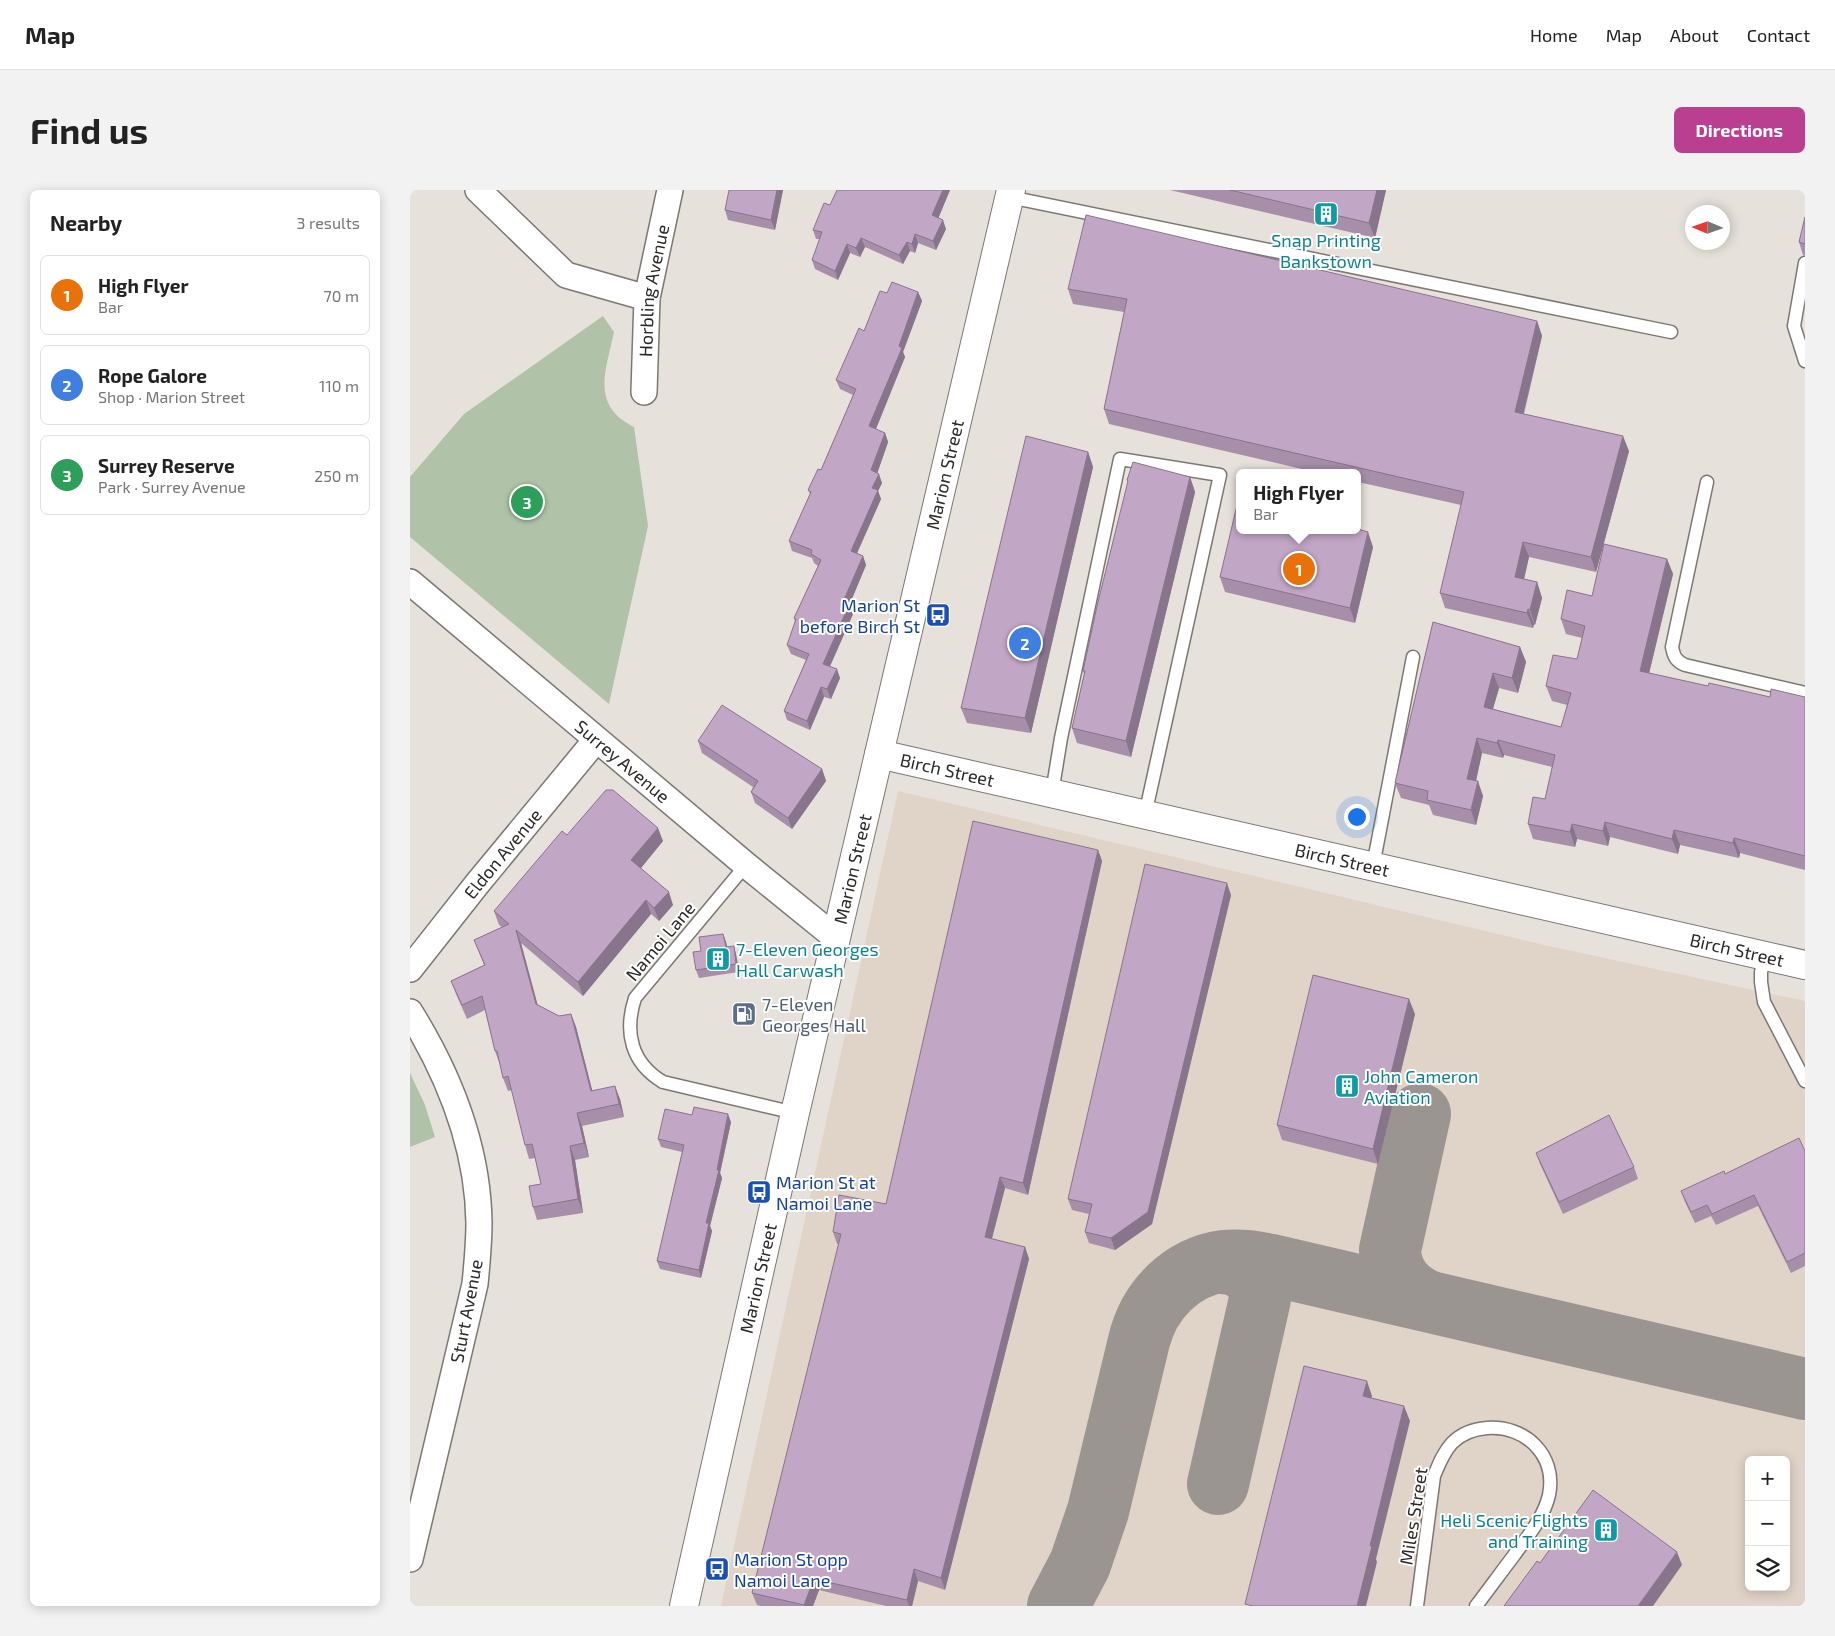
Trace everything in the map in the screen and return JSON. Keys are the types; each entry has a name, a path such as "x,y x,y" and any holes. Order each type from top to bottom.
{"main road":[{"name":"Marion Street","path":"684,1606 836,938 1010,193"},
{"name":"Birch Street","path":"879,754 1805,965"}],"street":[{"path":"478,190 566,275 647,298"},
{"name":"Horbling Avenue","path":"644,392 647,298 670,190"},
{"name":"Surrey Avenue","path":"410,582 596,740 836,938"},
{"name":"Eldon Avenue","path":"410,969 477,884 596,740"},
{"name":"Sturt Avenue","path":"410,1012 430,1044 446,1077 460,1115 473,1171 479,1222 475,1284 410,1559"}],"lane":[{"path":"1010,193 1671,332"},
{"path":"1805,263 1794,326 1805,361"},
{"path":"1052,793 1061,738 1120,459 1220,475 1145,815"},
{"path":"1707,482 1672,647 1674,656 1678,662 1685,665 1805,693"},
{"path":"1373,866 1413,657"},
{"name":"Namoi Lane","path":"746,865 635,998 630,1013 629,1028 634,1049 643,1066 663,1082 796,1113"},
{"path":"1765,956 1761,972 1764,1002 1805,1081"},
{"name":"Miles Street","path":"1417,1606 1434,1476 1441,1457 1453,1442 1466,1433 1480,1429 1506,1429 1520,1434 1531,1441 1541,1452 1550,1476 1549,1495 1545,1509 1536,1525 1476,1606"}],"shaded area":[{"path":"898,791 1544,945 1805,1001 1805,1606 721,1606"}],"green space":[{"path":"603,316 614,332 605,373 604,386 606,398 611,408 620,418 634,427 648,526 609,704 410,537 410,477 464,414"},
{"path":"410,1073 425,1105 435,1137 410,1147"}],"building":[{"path":"729,190 777,190 771,220 725,210"},
{"path":"837,190 943,190 932,215 943,220 933,241 915,234 912,244 907,242 899,255 861,238 856,248 847,244 835,271 812,260 822,232 813,230 824,203 830,205"},
{"path":"1230,190 1377,190 1369,223"},
{"path":"1086,215 1537,321 1515,412 1623,436 1591,557 1523,542 1515,577 1537,582 1530,610 1528,609 1527,613 1440,593 1464,492 1104,409 1127,299 1068,289"},
{"path":"1805,217 1805,244 1799,242"},
{"path":"892,282 918,292 899,346 902,348 869,426 885,433 871,470 879,474 872,488 878,490 851,551 863,556 843,602 849,605 823,664 837,669 827,689 821,687 807,721 784,711 809,654 787,645 796,619 794,618 821,560 811,554 812,550 789,541 811,492 808,490 818,469 821,470 856,389 836,380 859,328 864,331 880,291 887,293"},
{"path":"1026,436 1088,452 1025,718 961,708"},
{"path":"1133,462 1190,477 1126,741 1072,728 1097,606"},
{"path":"1236,509 1236,534 1361,534 1361,530 1368,532 1350,608 1220,577"},
{"path":"1604,544 1667,559 1640,671 1708,686 1709,683 1770,697 1771,689 1805,697 1805,856 1734,838 1733,843 1674,830 1672,839 1605,822 1603,831 1572,824 1570,832 1528,824 1533,797 1545,799 1555,755 1498,740 1497,743 1477,738 1467,779 1478,781 1471,810 1427,800 1428,791 1395,783 1433,622 1520,647 1512,678 1493,673 1484,707 1561,727 1571,693 1546,686 1553,655 1577,659 1585,626 1561,619 1567,590 1592,596"},
{"path":"722,705 822,769 788,818 751,792 758,781 698,741"},
{"path":"606,790 613,790 658,828 631,860 669,892 654,908 646,900 578,982 516,930 536,1004 559,1016 571,1014 591,1091 615,1086 619,1104 577,1113 584,1143 570,1146 578,1199 533,1207 529,1186 541,1184 532,1144 525,1145 508,1076 503,1078 482,996 462,1005 451,981 485,965 474,940 509,924 494,911 562,831 567,835"},
{"path":"973,821 1098,850 1023,1183 1000,1177 985,1237 1025,1247 941,1578 914,1569 907,1600 814,1579 804,1605 752,1593 841,1234 833,1232 839,1195 886,1204"},
{"path":"1145,864 1227,883 1148,1212 1111,1238 1085,1232 1092,1204 1068,1199"},
{"name":"7-Eleven Georges Hall Carwash","path":"723,934 726,947 734,946 736,964 696,970 693,952 701,951 699,937"},
{"name":"John Cameron Aviation","path":"1313,975 1409,999 1373,1149 1277,1125"},
{"path":"694,1107 728,1114 717,1170 719,1170 706,1223 709,1223 699,1270 657,1261 684,1145 658,1139 665,1109 692,1115"},
{"path":"1609,1115 1634,1167 1559,1202 1536,1153"},
{"path":"1799,1138 1805,1151 1805,1253 1787,1262 1754,1195 1712,1214 1707,1205 1691,1212 1681,1191 1724,1171 1725,1174"},
{"path":"1304,1366 1367,1381 1363,1396 1404,1406 1357,1606 1253,1606 1245,1604"},
{"path":"1593,1490 1677,1552 1638,1606 1504,1606 1537,1561 1540,1563"}],"taxiway":[{"path":"1420,1114 1390,1250 1393,1267 1400,1280 1411,1291 1425,1300"},
{"path":"1058,1606 1080,1564 1098,1511 1139,1341 1150,1312 1169,1288 1181,1278 1208,1264 1236,1260 1271,1265 1805,1389"},
{"path":"1217,1263 1233,1265 1247,1271 1256,1283 1260,1299 1218,1484"}],"place":[{"name":"Snap Printing Bankstown","path":"1326,214"},
{"name":"Surrey Reserve","path":"527,502"},
{"name":"High Flyer","path":"1299,569"},
{"name":"Marion St before Birch St","path":"938,615"},
{"name":"Rope Galore","path":"1025,643"},
{"name":"7-Eleven Georges Hall Carwash","path":"718,959"},
{"name":"7-Eleven Georges Hall","path":"744,1014"},
{"name":"John Cameron Aviation","path":"1347,1086"},
{"name":"Marion St at Namoi Lane","path":"759,1192"},
{"name":"Heli Scenic Flights and Training","path":"1606,1530"},
{"name":"Marion St opp Namoi Lane","path":"717,1569"}]}
